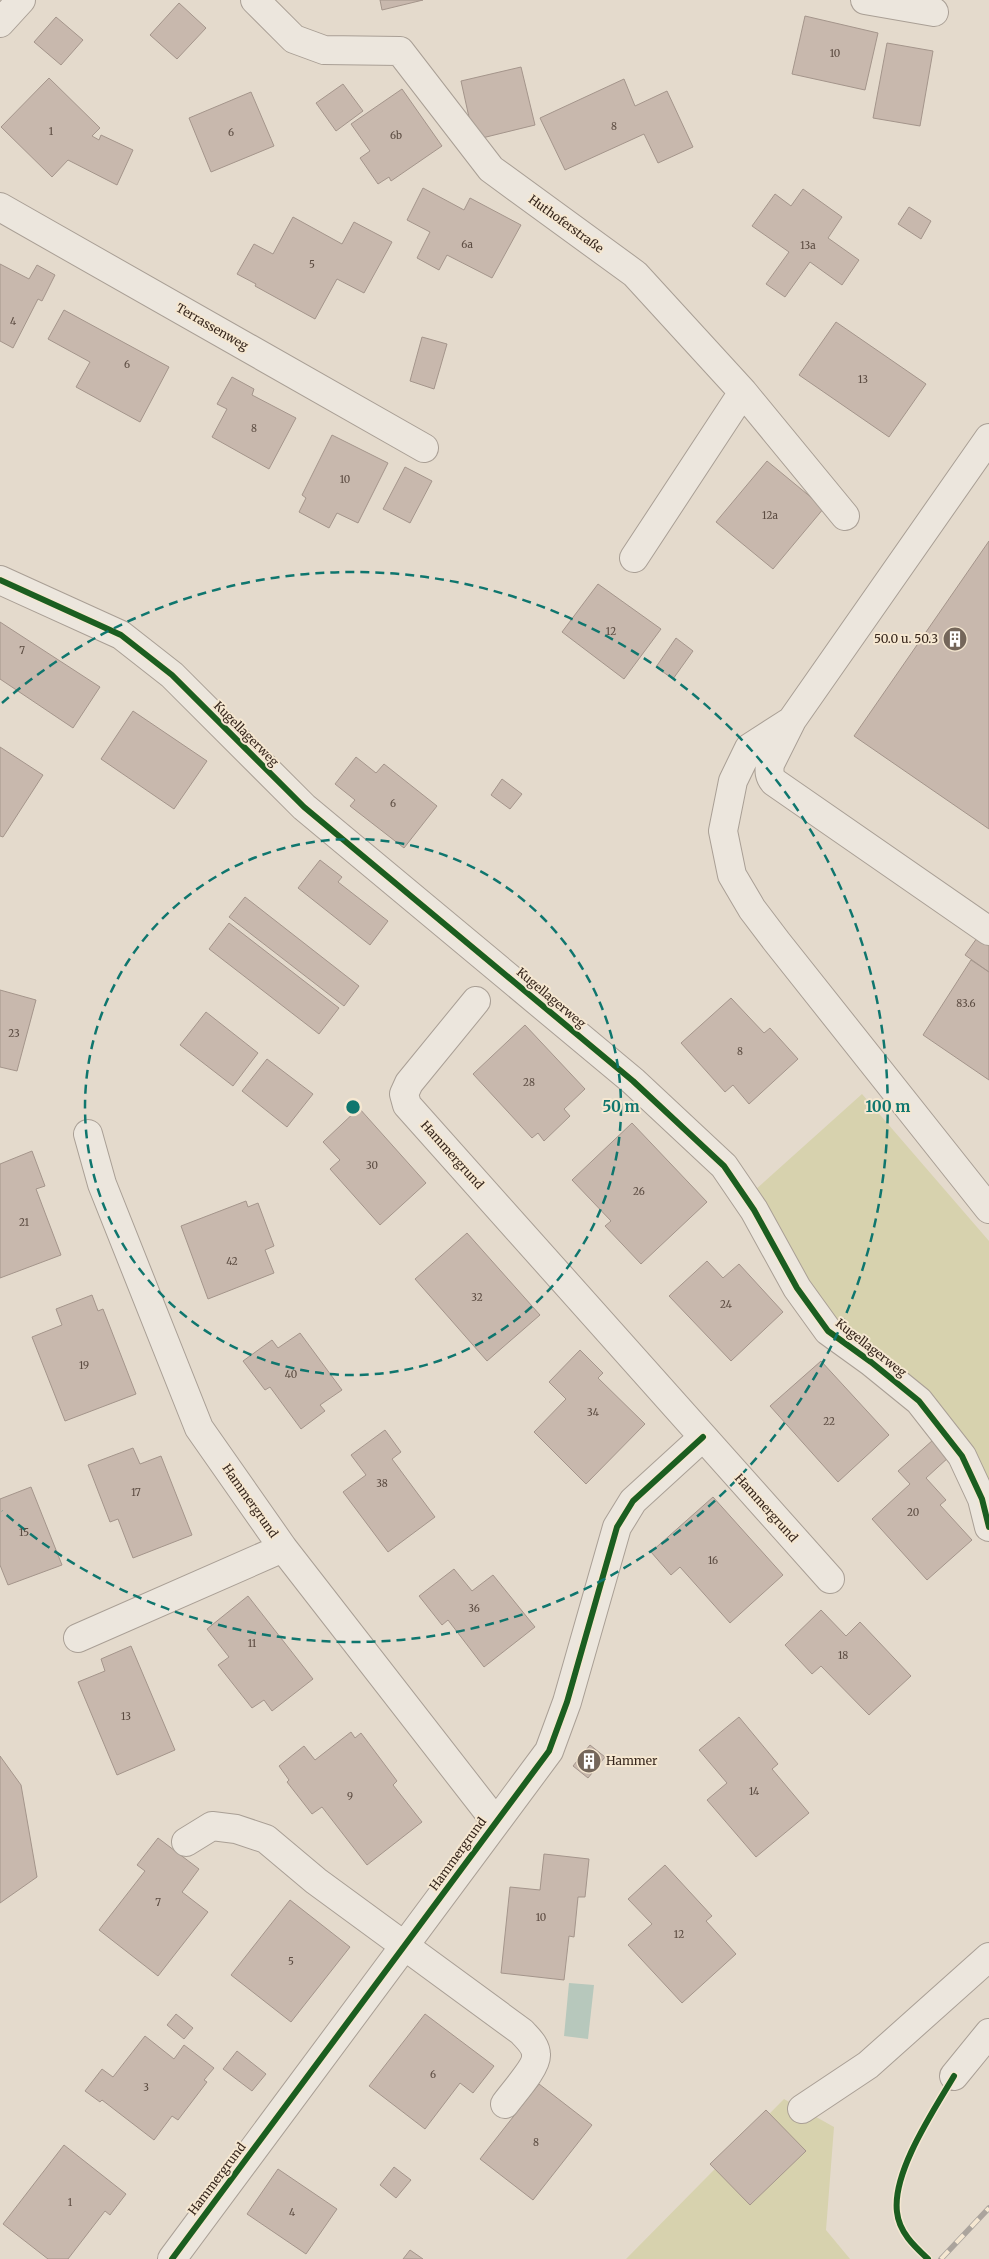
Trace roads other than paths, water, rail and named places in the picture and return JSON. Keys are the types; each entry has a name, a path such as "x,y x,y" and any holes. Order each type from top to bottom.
{"street":[{"path":"0,23 21,0"},
{"name":"Huthoferstraße","path":"255,0 294,39 324,50 400,51 491,169 635,274 743,392 845,516"},
{"path":"865,0 934,12"},
{"name":"Terrassenweg","path":"0,207 424,448"},
{"path":"634,558 743,392"},
{"path":"989,438 792,720 770,764 770,777 774,782 989,931"},
{"name":"Kugellagerweg","path":"0,580 121,635 172,675 304,807 633,1081 724,1166 754,1210 797,1288 828,1331 871,1362 919,1401 962,1456 982,1499 989,1527"},
{"path":"792,720 749,748 733,781 723,831 732,876 752,909 777,942 989,1209"},
{"name":"Hammergrund","path":"476,1001 408,1083 404,1094 407,1105 830,1579"},
{"name":"Hammergrund","path":"88,1134 102,1184 198,1428 283,1548 496,1822"},
{"name":"Hammergrund","path":"172,2259 548,1751 567,1702 617,1527 633,1502 703,1437"},
{"path":"78,1638 283,1548"},
{"path":"186,1842 212,1826 236,1828 266,1839 316,1882 522,2032 533,2044 536,2054 535,2063 504,2104"},
{"path":"802,2109 868,2065 989,1957"},
{"path":"954,2076 989,2033"}],"railway":[{"path":"941,2259 989,2208"}],"place":[{"name":"50.0 u. 50.3","path":"955,639"},
{"name":"Hammer","path":"589,1761"}]}
